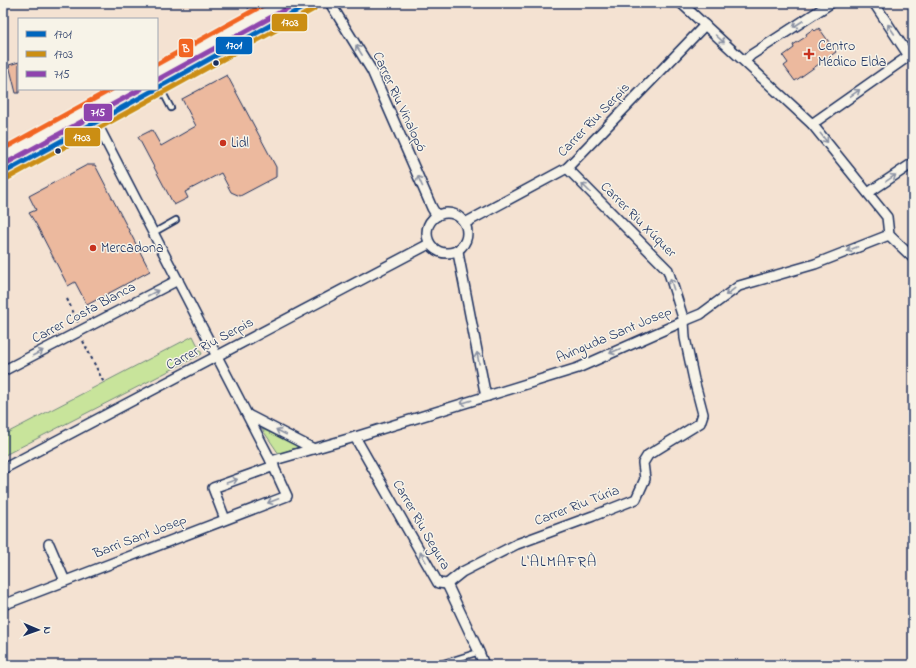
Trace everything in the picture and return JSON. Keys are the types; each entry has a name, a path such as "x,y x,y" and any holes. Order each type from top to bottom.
{"street":[{"path":"251,20 254,9 253,3"},
{"path":"158,71 280,3"},
{"path":"158,88 311,3"},
{"name":"Carrer Riu Vinalopó","path":"330,3 372,71 417,176 437,216"},
{"path":"681,3 812,124 887,216 889,235 913,258"},
{"path":"745,62 751,55 830,3"},
{"path":"812,124 911,55 874,3"},
{"name":"Carrer Riu Serpis","path":"465,223 567,168 705,25"},
{"path":"3,156 124,90"},
{"path":"3,173 154,90"},
{"path":"96,122 273,464 213,488 225,519"},
{"path":"868,193 913,163"},
{"name":"Carrer Riu Xúquer","path":"567,168 668,270 684,321"},
{"path":"443,213 449,213 461,218 465,223 467,229 466,241 458,250 446,254 439,252 429,244 427,238 428,225 437,216 443,213"},
{"name":"Avinguda Sant Josep","path":"273,464 314,449 578,368 701,314 739,286 815,264 889,235"},
{"name":"Carrer Riu Serpis","path":"3,469 429,244"},
{"path":"458,250 485,392 488,396"},
{"name":"Carrer Costa Blanca","path":"3,371 178,280"},
{"name":"Carrer Riu Túria","path":"447,584 462,572 517,544 636,499 645,479 643,463 648,455 700,423 703,414 686,345 684,321"},
{"path":"248,415 314,449"},
{"name":"Carrer Riu Segura","path":"355,437 438,583 447,584 484,665"},
{"name":"Barri Sant Josep","path":"3,605 287,496 273,464"},
{"path":"49,544 64,581"}],"lane":[{"path":"158,88 171,108"},
{"path":"153,233 176,220"},
{"path":"437,665 479,652"}],"path":[{"path":"67,299 104,383"}],"green space":[{"path":"193,336 202,354 3,456 3,435"},
{"path":"262,429 301,446 279,454"}],"building":[{"name":"Centro Médico Elda","path":"819,28 836,52 795,81 784,66 788,63 783,56 794,48 793,45 807,36 806,34 813,29 815,31"},
{"path":"18,62 19,93 16,93 9,65"},
{"path":"227,75 276,167 276,177 240,196 231,192 221,173 185,192 188,198 174,205 138,137 152,130 161,146 196,126 182,99"},
{"name":"Mercadona","path":"87,165 95,165 150,271 87,305 75,282 68,286 29,213 36,210 29,196"}],"transit line":[{"name":"B","path":"158,63 267,3"},
{"name":"715","path":"158,79 297,3"},
{"name":"1701","path":"158,87 311,3"},
{"name":"1703","path":"160,94 314,9"},
{"name":"B","path":"3,149 110,90"},
{"name":"715","path":"3,165 139,90"},
{"name":"1701","path":"3,173 154,90"},
{"name":"1703","path":"6,179 159,95"}],"place":[{"name":"Centro Médico Elda","path":"809,54"},
{"name":"Lidl","path":"223,143"},
{"name":"Mercadona","path":"93,248"}],"district":[{"name":"L'ALMAFRÀ","path":"559,562"}]}
